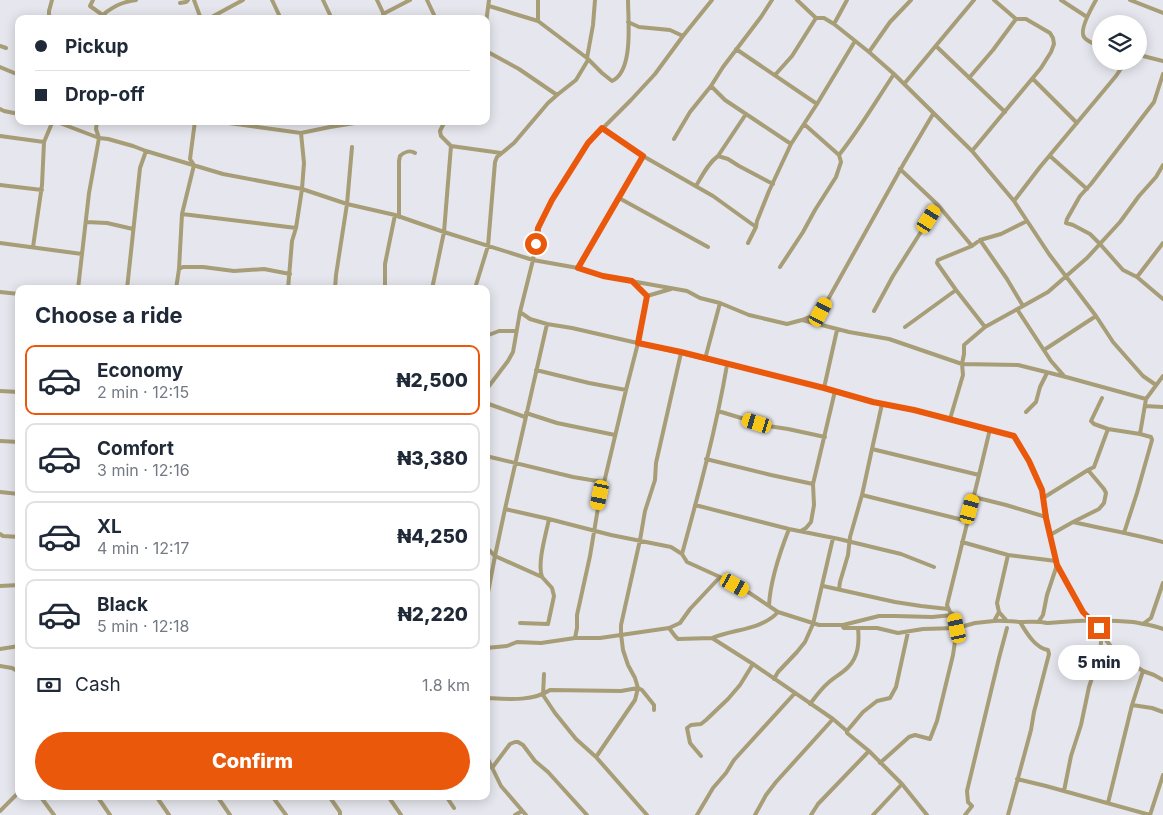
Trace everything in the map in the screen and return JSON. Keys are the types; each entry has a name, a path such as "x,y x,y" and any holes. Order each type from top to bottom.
{"street":[{"path":"49,15 52,0"},
{"path":"93,0 90,6 102,15"},
{"path":"106,15 121,3 136,0"},
{"path":"180,3 188,0"},
{"path":"194,0 200,15"},
{"path":"215,15 243,0"},
{"path":"272,0 279,15"},
{"path":"323,0 330,15"},
{"path":"377,0 383,14 410,0"},
{"path":"426,0 434,15"},
{"path":"487,15 489,0"},
{"path":"538,0 538,21"},
{"path":"476,285 488,246 497,157 514,143 557,94 576,80 588,59 593,25 594,0"},
{"path":"488,6 538,21 588,59 612,81 615,80 625,66 629,39 628,0"},
{"path":"490,385 513,352 538,228 552,200 588,143 655,74 712,0"},
{"path":"674,139 690,112 711,86 772,0"},
{"path":"797,0 816,18 824,18 834,24 870,52 972,151 1014,201 1049,254 1114,342 1143,376 1156,386"},
{"path":"834,24 847,0"},
{"path":"870,52 890,22 909,2 902,0"},
{"path":"904,84 974,0"},
{"path":"972,151 1041,68 1054,44 1050,34 1026,19 1016,19 994,0"},
{"path":"1061,0 1087,17"},
{"path":"1092,42 1086,39 1082,33 1087,17 1096,0"},
{"path":"1130,0 1162,12"},
{"path":"775,75 792,56 816,18"},
{"path":"969,78 1016,19"},
{"path":"628,22 639,27 670,30 683,36"},
{"path":"748,244 769,191 791,144 855,41"},
{"path":"0,46 6,48"},
{"path":"936,46 1005,112"},
{"path":"736,49 817,104"},
{"path":"490,53 519,69 557,94"},
{"path":"1147,57 1163,61"},
{"path":"0,67 15,73"},
{"path":"1014,201 1120,70"},
{"path":"839,155 894,74"},
{"path":"1163,74 1154,102 1080,196 1066,223 1090,234 1123,270 1137,277 1163,300"},
{"path":"1032,79 1077,123"},
{"path":"711,86 725,100 791,144"},
{"path":"0,108 4,111 15,113"},
{"path":"696,186 746,114"},
{"path":"63,125 99,138 133,146 223,174 302,188 347,204 397,216 533,260 578,268 603,276 688,292 749,315 787,324 821,312 900,169 933,114"},
{"path":"780,267 836,177 841,162 839,155 804,124"},
{"path":"33,247 42,190 44,142 53,125"},
{"path":"78,285 89,193 99,138 97,125"},
{"path":"177,285 182,214 194,165 190,159 194,125"},
{"path":"244,125 301,133 342,125"},
{"path":"443,125 440,131 441,136 451,146 501,153"},
{"path":"602,128 643,156 713,196 756,227"},
{"path":"289,285 292,241 296,228 302,188 304,163 301,133"},
{"path":"0,136 44,142"},
{"path":"433,285 444,232 451,146"},
{"path":"335,285 347,204 352,147"},
{"path":"127,285 140,168 146,151"},
{"path":"385,285 385,264 397,216 400,156 406,152 415,153"},
{"path":"578,268 643,156"},
{"path":"718,156 728,159 773,184"},
{"path":"1050,156 1087,189"},
{"path":"950,419 963,374 964,345 985,327 1048,292 1087,258 1120,222 1156,177 1163,165"},
{"path":"900,169 938,204 972,246"},
{"path":"0,185 42,190"},
{"path":"619,198 708,247"},
{"path":"874,311 893,276 938,204"},
{"path":"182,214 296,228"},
{"path":"985,327 937,263 938,260 1027,221"},
{"path":"86,222 107,223 133,229"},
{"path":"980,240 1023,306"},
{"path":"0,243 82,254"},
{"path":"1137,277 1162,246"},
{"path":"179,269 183,267 203,267 234,271 264,269 290,274"},
{"path":"632,281 647,296"},
{"path":"647,296 673,289"},
{"path":"905,327 956,290"},
{"path":"0,292 15,294"},
{"path":"575,638 577,614 590,556 603,482 638,343 647,296"},
{"path":"705,359 720,303"},
{"path":"1018,309 1051,361 1066,377"},
{"path":"520,312 530,319 547,324 681,352 1014,436 1029,461 1042,490 1046,518 1057,563 1083,612 1099,628 1116,653 1143,671 1154,674 1163,680"},
{"path":"1044,350 1096,316"},
{"path":"802,320 838,330 889,339 962,364 1018,365 1146,399"},
{"path":"490,582 514,463 547,324"},
{"path":"824,388 838,330"},
{"path":"490,334 499,331 516,331"},
{"path":"596,757 635,700 638,688 626,658 621,625 645,511 655,480 656,463 681,352"},
{"path":"682,554 718,411 727,364"},
{"path":"536,370 626,390"},
{"path":"1026,412 1036,402 1040,387 1047,373"},
{"path":"1140,434 1146,399 1163,376"},
{"path":"0,391 15,392"},
{"path":"800,532 811,522 814,505 813,484 835,391"},
{"path":"1102,398 1091,421 1094,424 1140,434 1152,440 1124,533"},
{"path":"490,404 557,423 615,435"},
{"path":"839,589 882,404"},
{"path":"1145,406 1163,407"},
{"path":"718,411 768,426 824,437"},
{"path":"1043,498 1094,467 1108,428"},
{"path":"880,763 909,737 915,735 930,739 937,721 953,655 957,628 954,615 950,612 947,605 990,429"},
{"path":"0,441 15,442"},
{"path":"872,449 979,475"},
{"path":"490,457 573,477 603,482"},
{"path":"706,459 813,484"},
{"path":"1050,535 1100,509 1104,503 1106,493 1088,470"},
{"path":"0,492 15,494"},
{"path":"862,495 967,521"},
{"path":"974,497 1046,518"},
{"path":"695,505 800,532 901,554 934,567"},
{"path":"505,509 610,535 671,547 682,554 687,562 745,590 778,612 813,624 843,625 879,616 932,617 954,615"},
{"path":"542,577 540,571 549,519"},
{"path":"1073,522 1163,542"},
{"path":"769,606 782,546 789,529"},
{"path":"0,534 15,538"},
{"path":"774,679 805,642 813,624 833,538"},
{"path":"962,542 1008,555 1057,563"},
{"path":"490,551 495,556 542,577 552,588 554,596 548,624 520,623"},
{"path":"1006,620 999,612 997,603 1008,555"},
{"path":"1039,621 1043,615 1057,563"},
{"path":"490,648 507,646 517,642 541,643 575,638 600,638 669,628 680,623 690,609 720,577"},
{"path":"1143,624 1151,618 1163,582"},
{"path":"0,586 15,585"},
{"path":"823,586 904,603 948,609"},
{"path":"669,628 678,639 712,638 764,622 773,618 778,612"},
{"path":"994,621 999,612"},
{"path":"1151,618 1158,627"},
{"path":"843,625 844,628 877,628 898,633 922,629 957,628 975,623 1006,620 1047,623 1112,620 1163,629"},
{"path":"1008,815 1049,654 1048,650 1044,650 1037,644 1020,622"},
{"path":"810,704 819,691 854,661 857,649 858,628"},
{"path":"965,815 972,806 968,802 967,791 1008,628"},
{"path":"847,731 863,712 877,701 890,698 896,687 908,632"},
{"path":"1064,791 1089,687 1099,657 1102,635"},
{"path":"712,638 833,719 902,784 927,815"},
{"path":"0,649 15,647"},
{"path":"701,756 690,743 687,728 696,723 701,724 728,699 740,685 753,664"},
{"path":"0,666 15,670"},
{"path":"1108,803 1132,705 1143,671"},
{"path":"544,674 543,695 555,713 576,739 596,757 647,815"},
{"path":"490,698 521,699 543,695 550,690 621,691 638,688 642,690 654,705 654,710"},
{"path":"698,815 713,788 734,760 795,693"},
{"path":"1132,705 1163,712"},
{"path":"755,815 776,782 833,719"},
{"path":"492,768 510,744 518,742 523,745 535,761 548,772 587,815"},
{"path":"811,815 818,804 869,751"},
{"path":"490,764 501,786 524,813 515,815"},
{"path":"1017,779 1150,815 1163,775"},
{"path":"874,815 902,784"},
{"path":"1158,793 1163,794"},
{"path":"0,811 15,796"},
{"path":"43,800 54,815"},
{"path":"100,800 110,815"},
{"path":"158,800 166,814"},
{"path":"220,800 230,815"},
{"path":"275,800 286,815"},
{"path":"332,800 340,815"},
{"path":"391,800 401,815"},
{"path":"449,800 454,808"}],"route":[{"path":"536,244 538,228 552,200 588,143 602,128 643,156 578,268 603,276 632,281 647,296 638,343 681,352 873,402 914,410 1014,436 1029,461 1042,490 1046,518 1057,565 1083,612 1099,628"}]}
